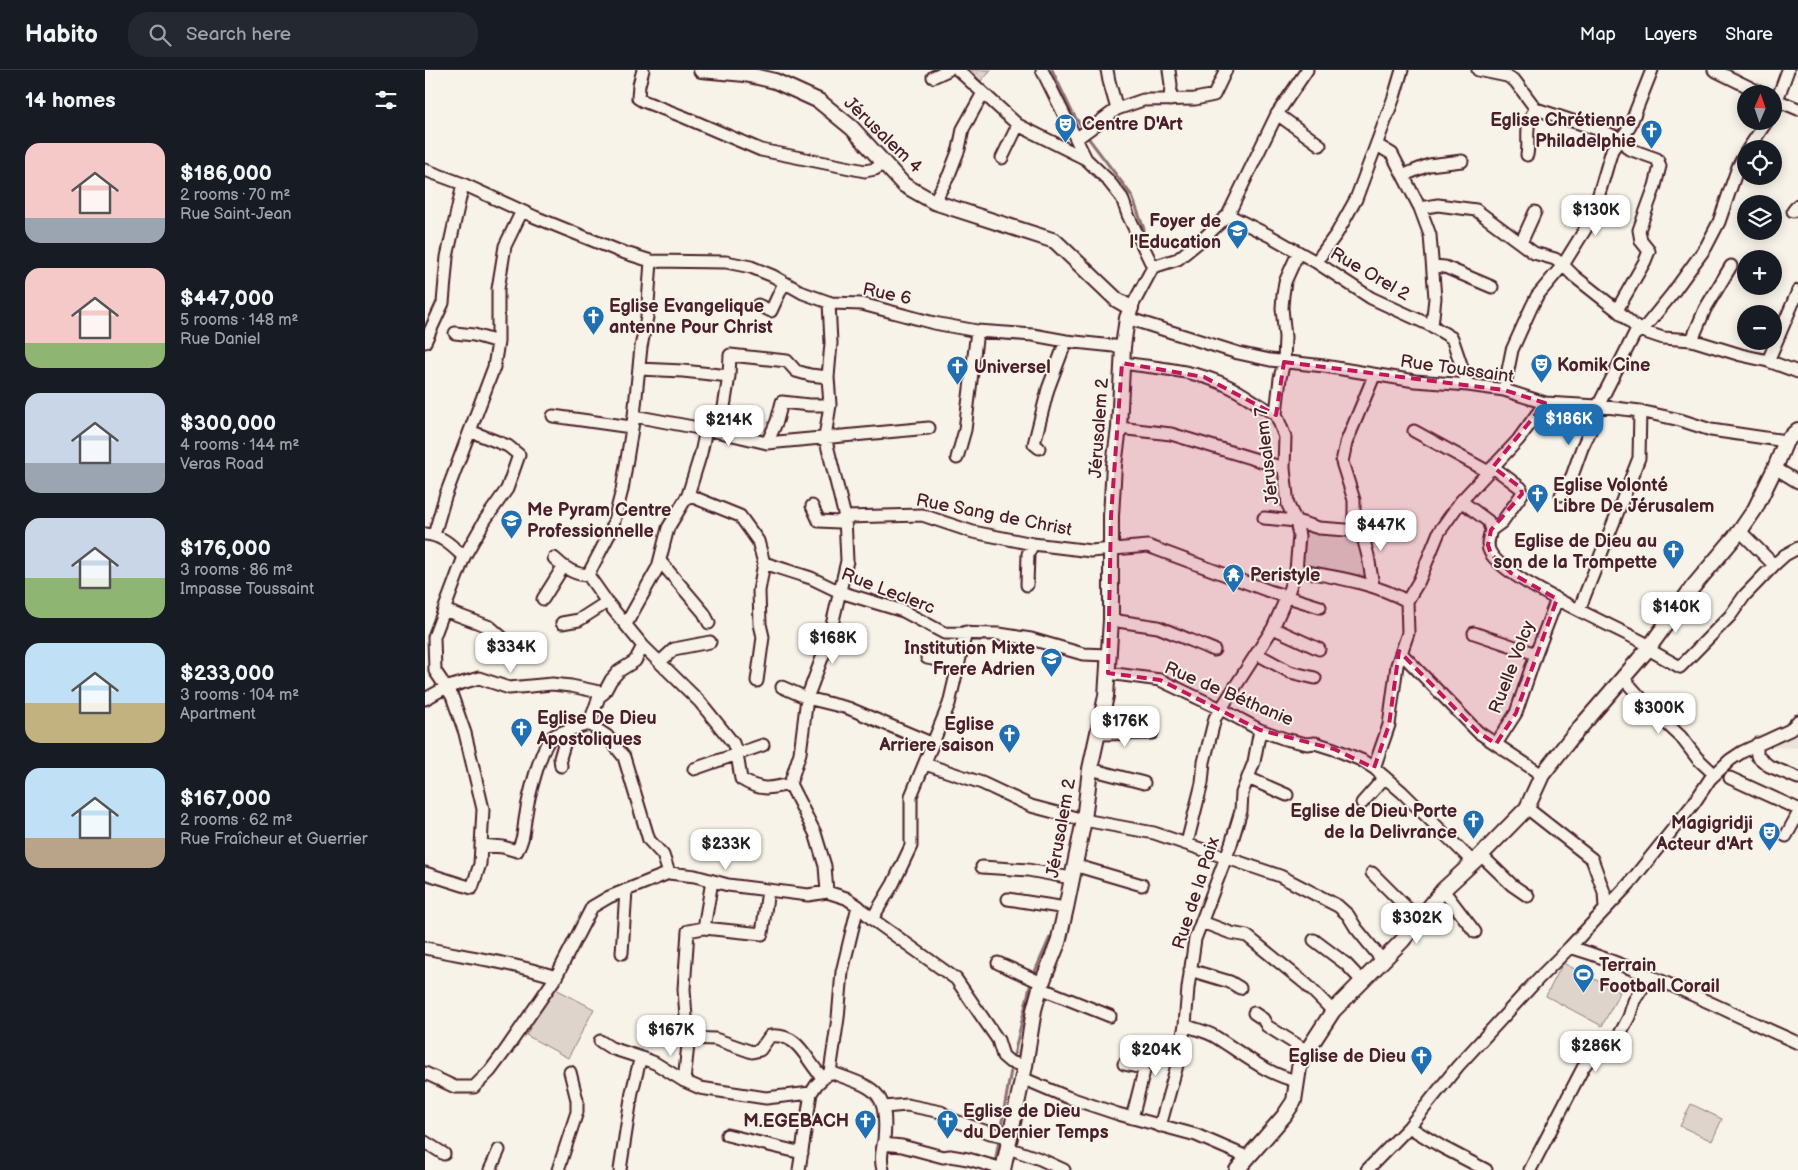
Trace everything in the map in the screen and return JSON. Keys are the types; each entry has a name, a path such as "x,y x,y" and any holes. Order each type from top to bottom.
{"street":[{"path":"643,70 638,98 761,150 865,170 875,169 885,163"},
{"name":"Jérusalem 4","path":"701,70 745,74 775,81 819,101 852,128 904,185 934,202 1055,241 1129,313"},
{"path":"933,77 948,70"},
{"path":"958,70 1018,125 1086,159 1107,179 1123,198 1128,215 1153,267"},
{"path":"1042,70 1086,159"},
{"path":"1107,70 1117,108"},
{"path":"1169,70 1170,100"},
{"path":"1076,139 1117,108 1143,100 1195,99 1214,95 1226,70"},
{"path":"1129,313 1153,267 1178,259 1228,215 1277,114 1307,70"},
{"path":"1316,262 1337,233 1356,199 1377,145 1402,70"},
{"path":"1478,70 1511,73 1536,109 1600,130 1621,139 1629,148 1657,159 1660,166 1655,186 1639,230 1641,241 1649,251 1617,310"},
{"path":"1504,390 1512,350 1531,308 1537,296 1563,265 1586,228 1599,194 1612,150 1629,128 1652,70"},
{"path":"1714,70 1745,85"},
{"path":"1782,85 1788,70"},
{"path":"934,202 949,175 959,149 963,129 983,93"},
{"path":"1783,105 1798,109"},
{"path":"1527,155 1529,146 1527,131 1533,112 1536,109"},
{"path":"1277,114 1320,145"},
{"path":"1002,158 1018,125"},
{"path":"1377,145 1392,154 1405,175 1421,208 1430,235 1435,298 1432,326"},
{"path":"1405,175 1429,165 1462,161"},
{"name":"Rue 6","path":"425,170 463,184 522,211 619,251 651,261 726,262 751,267 803,294 829,302 862,304 934,323 977,331 1033,335 1066,341 1123,347"},
{"path":"1561,495 1572,476 1598,406 1634,334 1646,326 1706,247 1719,222 1737,170"},
{"path":"425,342 443,302 447,257 463,184"},
{"path":"1421,208 1438,205 1476,210 1534,253 1555,259 1639,330 1663,338 1692,340 1741,356 1768,361 1798,372"},
{"path":"464,557 449,543 430,534 494,367 499,342 498,289 505,246 522,211"},
{"path":"1521,243 1535,212"},
{"name":"Rue Orel 2","path":"1228,215 1316,262 1371,298 1432,326 1452,338 1468,385"},
{"name":"Jérusalem 7","path":"1187,843 1202,783 1204,762 1215,718 1273,628 1296,570 1299,536 1296,521 1288,505 1284,468 1285,437 1276,414 1280,378 1284,362 1283,295 1285,282 1298,253"},
{"path":"588,575 613,529 622,490 633,421 641,347 647,317 651,261"},
{"path":"1433,266 1445,267 1492,287"},
{"path":"1692,340 1705,309 1731,266"},
{"path":"759,305 771,311 784,283"},
{"path":"1768,361 1798,291"},
{"path":"827,892 825,866 815,833 790,784 800,753 807,698 828,642 847,561 845,517 825,437 831,404 828,377 831,343 829,302"},
{"name":"Jérusalem 2","path":"1003,1169 1019,1068 1041,986 1058,943 1066,908 1106,696 1111,620 1110,550 1114,465 1119,428 1123,347 1129,313"},
{"name":"Rue Toussaint","path":"1129,313 1238,353 1284,362 1324,366 1375,376 1504,390 1545,403 1640,411 1680,420 1711,430 1786,441"},
{"path":"957,458 965,430 977,331"},
{"path":"455,334 474,335 499,342"},
{"path":"1039,448 1034,444 1049,389 1066,341"},
{"path":"720,432 729,376 730,355 787,361 796,371 810,376 828,377"},
{"path":"1122,363 1180,371 1204,377 1228,386 1276,414"},
{"path":"639,369 729,376"},
{"path":"1373,585 1363,537 1354,518 1354,500 1342,462 1347,443 1375,376"},
{"path":"767,443 782,402 809,406 831,404"},
{"path":"1374,768 1389,725 1395,674 1407,632 1407,600 1419,581 1439,532 1461,501 1518,440 1545,403"},
{"path":"1579,610 1639,458 1640,411"},
{"path":"553,416 633,421 706,430 767,443 929,428"},
{"path":"1119,428 1171,434 1284,468"},
{"path":"626,624 658,567 668,528 688,495 706,430"},
{"path":"1237,1170 1284,1116 1294,1101 1299,1068 1333,1011 1383,961 1443,890 1477,859 1527,808 1542,775 1649,648 1692,588 1740,531 1755,509 1786,441 1798,430"},
{"path":"425,873 471,888 480,864 483,809 465,733 452,696 435,671 430,634 445,610 464,557 485,520 507,489 519,455 508,446 470,431"},
{"path":"1414,431 1490,469 1521,488 1522,494 1502,522 1491,530"},
{"path":"1775,468 1798,482"},
{"path":"688,495 740,516 758,541 764,562 759,591 760,624 763,637 757,681"},
{"path":"1461,501 1488,521 1491,530 1488,545 1491,554 1511,573 1557,600 1629,634 1680,667 1730,616 1745,595 1773,565 1785,555 1798,548"},
{"name":"Rue Sang de Christ","path":"813,506 819,521 839,522 845,517 922,515 973,532 1033,544 1091,551 1148,546 1320,607"},
{"path":"1264,518 1296,521 1319,528 1359,532"},
{"path":"1740,531 1773,565"},
{"path":"1027,585 1028,554 1033,544"},
{"path":"554,558 563,567 581,575 588,575"},
{"path":"660,561 704,613 709,622"},
{"name":"Rue Leclerc","path":"764,562 811,578 840,592 903,611 944,632 1007,635 1031,639 1083,654 1108,655"},
{"path":"543,599 563,567"},
{"path":"1296,570 1373,585 1407,600"},
{"path":"588,575 607,602 643,646 700,702 733,743 737,754 741,779 753,787 770,789 790,784"},
{"name":"Ruelle Volcy","path":"1496,744 1516,713 1557,600"},
{"path":"563,623 579,620 607,602"},
{"path":"445,610 490,627 506,641"},
{"path":"1111,620 1158,627 1214,650"},
{"path":"1273,628 1319,649"},
{"path":"872,919 893,884 911,846 911,796 949,704 966,632"},
{"path":"1474,633 1536,654"},
{"path":"660,662 674,649 710,642"},
{"path":"589,724 599,697 604,694 611,680 619,671 635,661 643,646"},
{"path":"1401,653 1478,732 1542,775"},
{"path":"1257,654 1290,672 1315,678"},
{"path":"927,658 958,664"},
{"name":"Rue de Béthanie","path":"1108,673 1160,680 1260,730 1285,739 1307,744 1315,743 1334,749 1374,768 1477,859 1528,896"},
{"path":"1623,677 1649,707 1681,737 1697,758 1714,774"},
{"path":"425,699 445,688 479,678 509,688 553,684 571,686 604,694"},
{"path":"782,687 807,698 848,708 931,743 935,740"},
{"path":"481,845 503,847 517,851 524,840 526,814 537,768 544,750 552,737 589,724"},
{"path":"589,724 607,736 624,757 649,840 663,855 669,873"},
{"path":"1367,1170 1409,1128 1458,1066 1629,884 1694,803 1709,779 1729,760 1757,744 1795,727"},
{"name":"Rue de la Paix","path":"1160,1126 1176,1069 1185,1025 1195,939 1226,858 1241,811 1242,793 1253,762 1260,730"},
{"path":"561,766 560,758 568,731"},
{"path":"1098,734 1152,733"},
{"path":"1757,744 1757,756 1769,766 1798,778"},
{"path":"694,769 763,745"},
{"path":"925,764 982,783 1031,806 1084,820 1154,833 1280,876 1338,906 1348,915 1356,928 1383,961"},
{"path":"1091,769 1144,783"},
{"path":"1362,803 1385,777"},
{"path":"1248,778 1287,795"},
{"path":"1730,778 1798,809"},
{"path":"1527,808 1592,859 1604,892 1605,908"},
{"path":"1786,836 1798,814"},
{"path":"982,868 1073,872 1142,885"},
{"path":"425,1073 455,1087 474,1087 490,1071 505,1051 556,976 592,907 609,897 669,873 695,876 728,885 808,895 827,892 847,898 872,919 956,979 998,1040 1003,1056 1019,1068 1067,1097 1132,1118 1196,1135 1247,1157"},
{"path":"1372,874 1410,911 1421,918"},
{"path":"704,928 712,881"},
{"path":"622,953 626,890"},
{"path":"685,1081 688,1045 684,989 688,931 704,928 762,934 768,890"},
{"path":"1443,890 1475,932"},
{"path":"1008,899 1066,908"},
{"path":"799,1170 811,1093 826,1075 838,1018 842,972 858,906"},
{"path":"1201,922 1231,933 1247,936 1306,984 1333,1011"},
{"path":"1314,940 1346,964 1363,982"},
{"path":"1570,947 1606,958 1650,976 1798,1043"},
{"path":"425,950 493,961 556,976"},
{"path":"998,963 1041,986 1111,1016"},
{"path":"1190,970 1230,982 1240,988"},
{"path":"1530,1170 1584,1066 1595,1052 1606,1053 1615,1043 1629,1017 1634,1001 1650,976"},
{"path":"1254,1013 1263,1018 1267,1026 1307,1052"},
{"path":"1185,1025 1213,1035 1253,1062 1283,1078 1297,1081"},
{"path":"687,1038 715,1039 752,1052 760,1050 770,1036 780,1035 796,1042 826,1075 861,1083 875,1091 880,1096 884,1107 885,1124 880,1161 883,1170"},
{"path":"600,1041 611,1048 643,1058 700,1088 766,1098 811,1093"},
{"path":"620,1170 632,1092 639,1064 643,1058"},
{"path":"1124,1064 1142,1068 1144,1071 1132,1118"},
{"path":"558,1170 577,1112 577,1100 570,1072"},
{"path":"884,1107 907,1105 941,1112 953,1120 990,1133 1064,1170"},
{"path":"1409,1128 1486,1170"},
{"path":"727,1135 802,1153"},
{"path":"425,1142 444,1154"},
{"path":"883,1144 902,1146 943,1157 950,1156 968,1159 1003,1169"},
{"path":"489,1170 499,1150"}],"highlighted area":[{"path":"1284,362 1504,390 1545,403 1493,467 1521,488 1522,494 1491,530 1488,545 1491,554 1511,573 1557,599 1516,713 1496,744 1478,732 1399,651 1389,725 1374,768 1334,749 1260,730 1160,680 1108,673 1111,516 1122,363 1204,377 1276,415"}],"shaded area":[{"path":"970,70 992,70 981,81"},
{"path":"1304,529 1373,535 1370,576 1300,569"},
{"path":"1798,735 1798,748 1772,747 1772,743"},
{"name":"Terrain Football Corail","path":"1563,963 1620,992 1602,1026 1546,996"},
{"path":"552,987 594,1009 568,1058 526,1035"},
{"path":"1691,1104 1722,1119 1712,1141 1680,1126"}],"waterway":[{"path":"1052,70 1072,112 1083,129"},
{"path":"1086,135 1132,196 1144,229"},
{"path":"1033,976 1050,937"},
{"path":"1000,1132 1013,1059 1031,982"},
{"path":"995,1164 999,1139"}],"place":[{"name":"Centre D'Art","path":"1066,143"},
{"name":"Eglise Chrétienne Philadelphie","path":"1652,149"},
{"name":"Foyer de l'Education","path":"1237,250"},
{"name":"Eglise Evangelique antenne Pour Christ","path":"593,335"},
{"name":"Komik Cine","path":"1541,384"},
{"name":"Universel","path":"958,386"},
{"name":"Eglise Volonté Libre De Jérusalem","path":"1537,514"},
{"name":"Me Pyram Centre Professionnelle","path":"511,539"},
{"name":"Eglise de Dieu au son de la Trompette","path":"1673,570"},
{"name":"Peristyle","path":"1234,594"},
{"name":"Institution Mixte Frere Adrien","path":"1051,677"},
{"name":"Eglise De Dieu Apostoliques","path":"521,747"},
{"name":"Eglise Arriere saison","path":"1010,753"},
{"name":"Eglise de Dieu Porte de la Delivrance","path":"1473,840"},
{"name":"Magigridji Acteur d'Art","path":"1769,852"},
{"name":"Terrain Football Corail","path":"1583,994"},
{"name":"Eglise de Dieu","path":"1422,1075"},
{"name":"M.EGEBACH","path":"865,1140"},
{"name":"Eglise de Dieu du Dernier Temps","path":"947,1140"}]}
